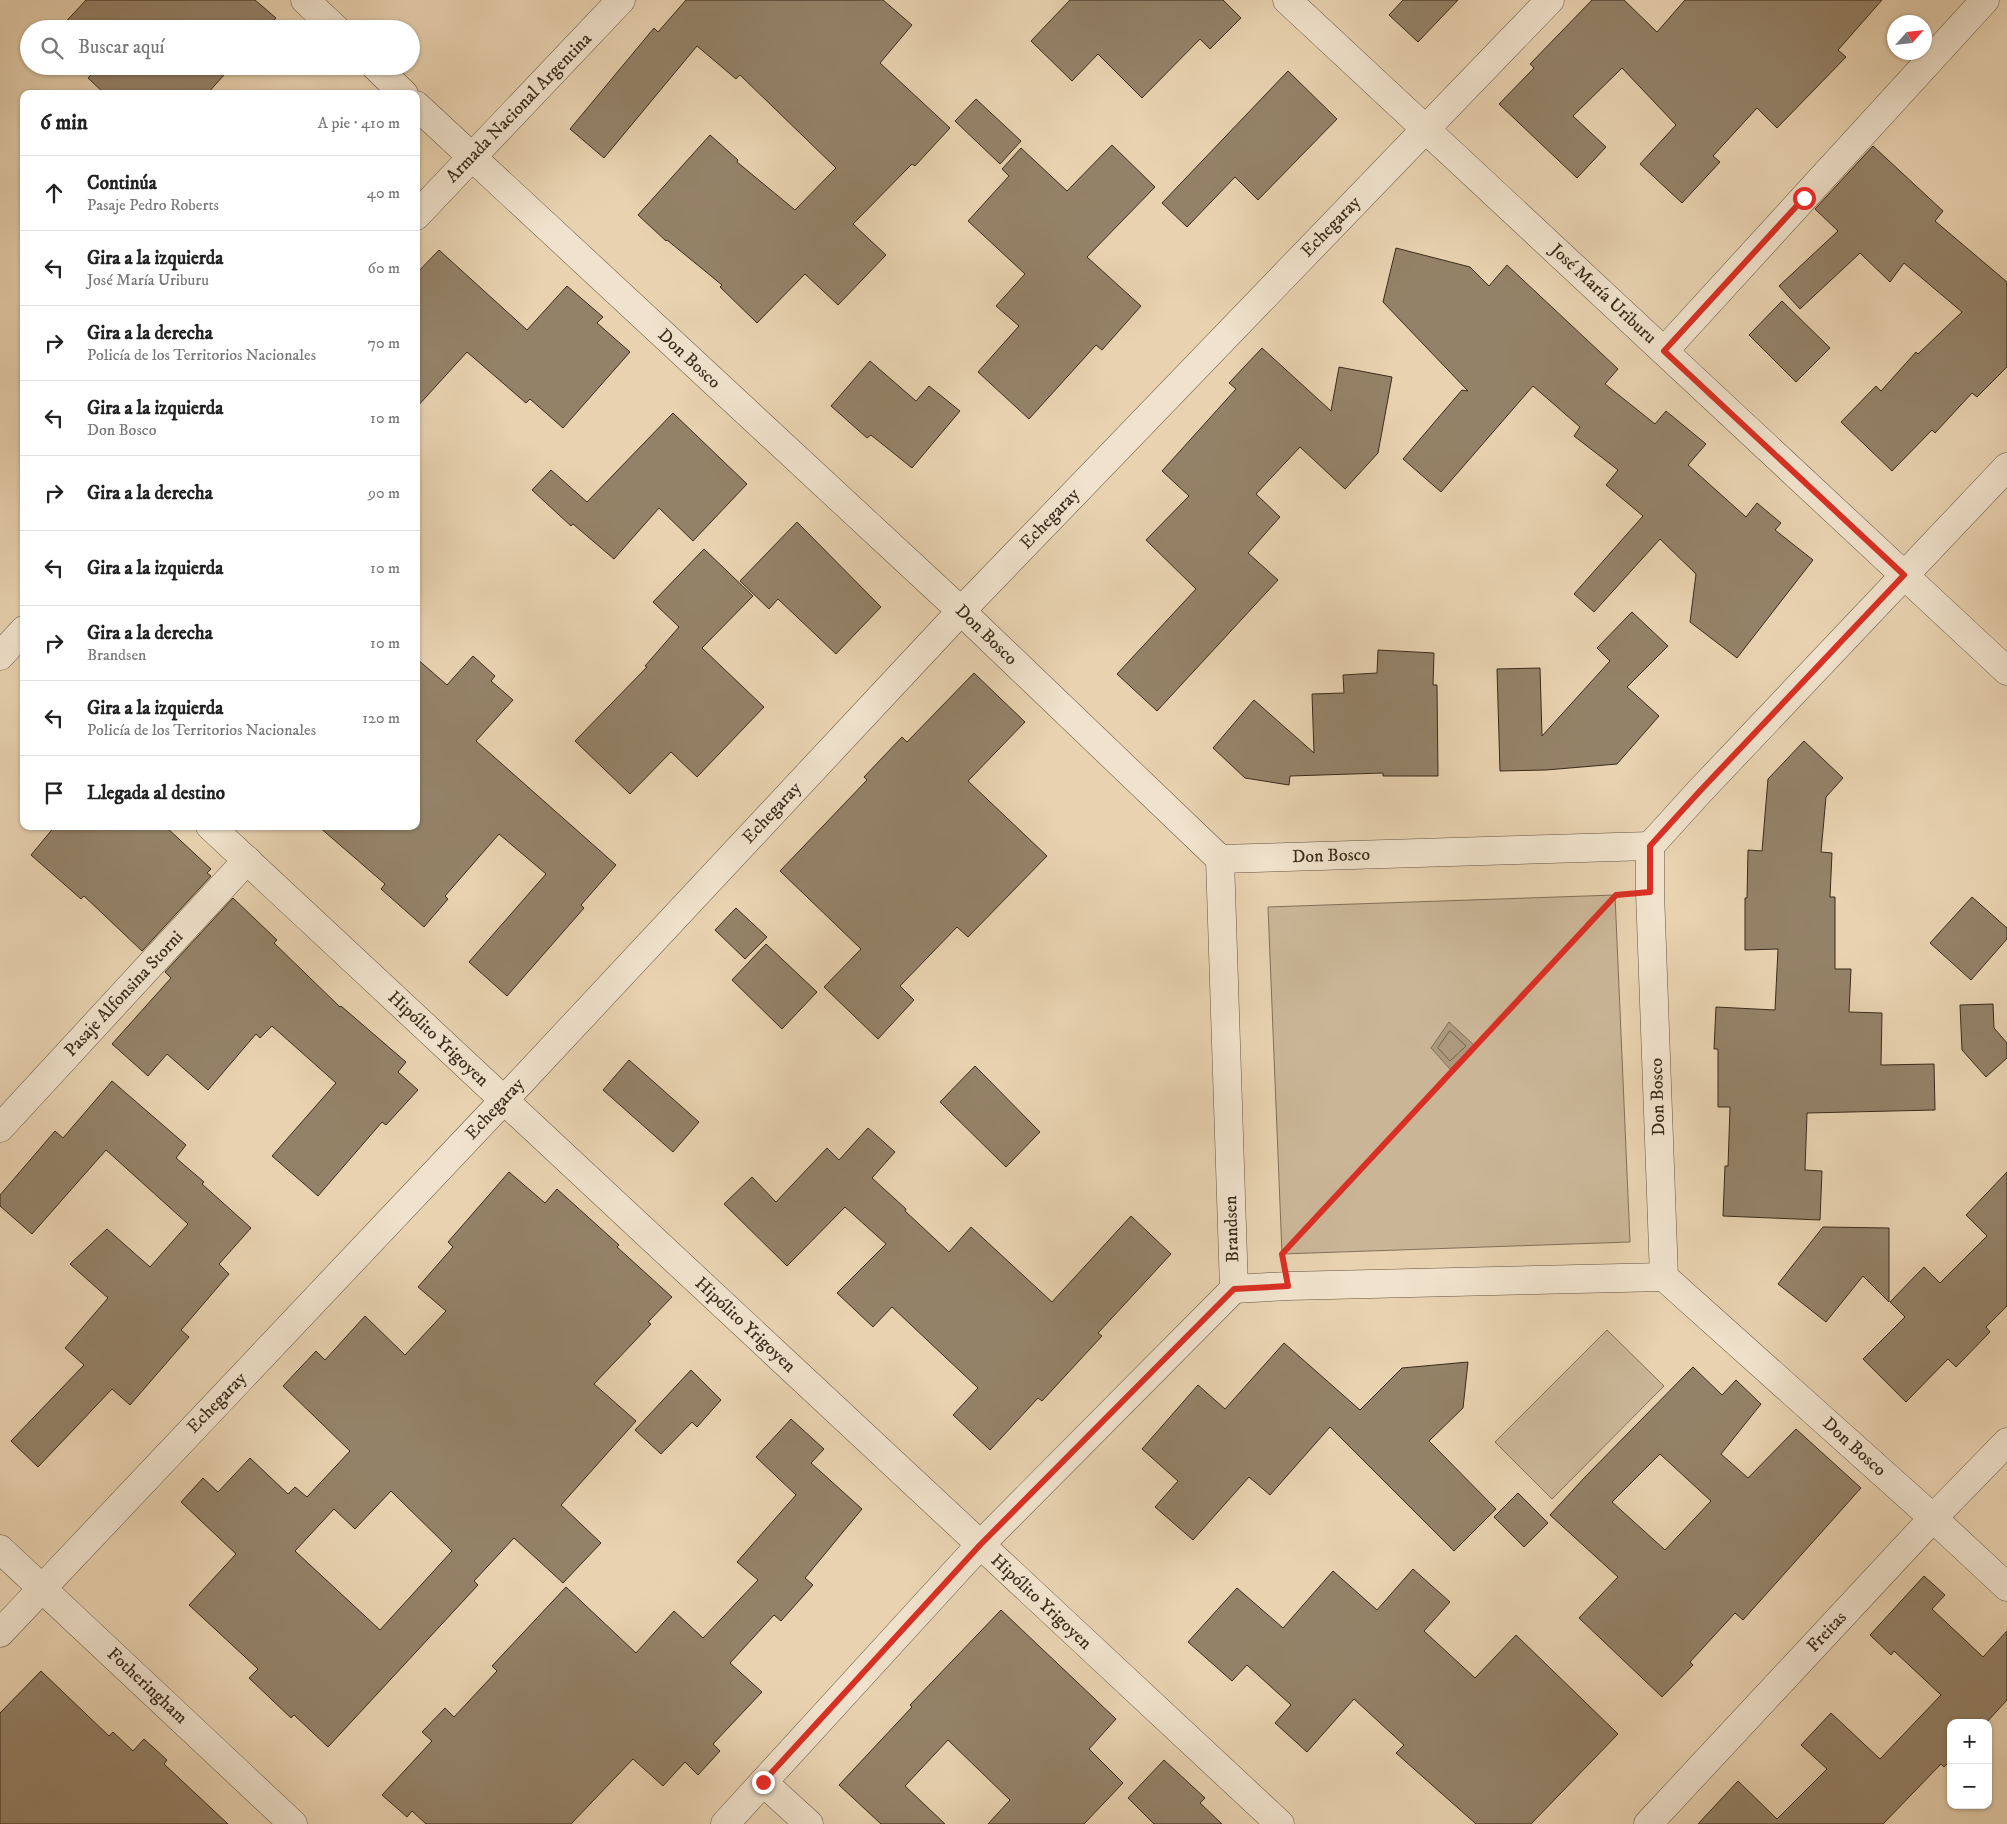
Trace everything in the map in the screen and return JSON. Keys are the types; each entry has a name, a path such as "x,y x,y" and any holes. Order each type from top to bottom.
{"street":[{"path":"305,0 326,20"},
{"name":"Armada Nacional Argentina","path":"420,212 621,0"},
{"name":"José María Uriburu","path":"1287,0 2007,671"},
{"name":"Echegaray","path":"0,1633 504,1100 961,611 1550,0"},
{"path":"1664,351 1985,0"},
{"path":"384,75 400,90"},
{"name":"Don Bosco","path":"420,109 961,611 1220,859 1650,846 1664,1277 1933,1518 2007,1587"},
{"path":"1650,846 2007,467"},
{"name":"Hipólito Yrigoyen","path":"214,830 1280,1824"},
{"name":"Brandsen","path":"1220,859 1234,1289 1664,1277"},
{"name":"Pasaje Alfonsina Storni","path":"0,1128 247,860"},
{"path":"726,1824 980,1545 1234,1289"},
{"name":"Freitas","path":"1648,1824 1933,1518 2007,1442"},
{"name":"Fotheringham","path":"0,1549 293,1824"},
{"path":"763,1782 809,1824"}],"path":[{"path":"1288,1286 1282,1254 1616,895 1650,892"}],"shaded area":[{"path":"1615,895 1630,1242 1282,1254 1268,907"},
{"path":"1607,1330 1664,1386 1552,1499 1495,1442"}],"water":[{"path":"1449,1022 1475,1046 1450,1069 1431,1048"}],"building":[{"path":"86,0 255,0 276,18 274,20 67,20"},
{"path":"686,0 883,0 912,25 880,63 950,128 915,166 912,164 853,224 886,255 838,305 805,274 757,323 720,287 722,285 666,241 638,215 710,135 738,160 737,162 795,210 836,168 740,75 736,79 697,46 604,158 570,129 654,28 658,32"},
{"path":"1070,0 1223,0 1241,18 1210,49 1200,39 1142,98 1098,54 1072,81 1031,41"},
{"path":"1403,0 1458,0 1418,42 1389,15"},
{"path":"1592,0 1624,0 1657,32 1685,0 1882,0 1838,50 1846,57 1777,128 1757,108 1713,156 1720,162 1682,203 1640,164 1676,125 1622,68 1573,116 1606,147 1577,178 1499,104 1534,68 1530,64"},
{"path":"1288,71 1337,119 1258,200 1235,177 1187,227 1162,203"},
{"path":"91,75 224,75 211,90 101,90 88,78"},
{"path":"976,99 1021,141 1000,164 955,121"},
{"path":"1112,145 1155,187 1087,257 1141,306 1102,350 1096,345 1029,419 978,372 1019,326 996,306 1025,274 968,221 1009,176 1002,169 1021,148 1067,191"},
{"path":"1873,146 1943,211 1935,221 2007,282 2007,367 1977,397 1972,393 1935,433 1932,430 1892,471 1841,422 1876,386 1881,391 1916,352 1918,354 1962,312 1904,263 1890,282 1860,253 1800,309 1779,286 1838,231 1815,209"},
{"path":"1396,248 1470,267 1489,286 1507,265 1618,369 1605,384 1655,424 1666,411 1706,444 1688,465 1746,517 1757,503 1781,523 1775,530 1813,560 1737,658 1690,622 1696,574 1660,539 1594,612 1574,594 1643,516 1606,485 1618,470 1574,436 1580,427 1533,386 1441,492 1403,459 1462,390 1468,391 1383,302"},
{"path":"439,250 527,330 567,286 603,317 597,323 630,352 563,428 530,399 526,403 467,352 420,404 420,270"},
{"path":"1782,301 1830,348 1796,382 1749,335"},
{"path":"1262,348 1331,411 1339,367 1392,377 1378,453 1345,489 1300,447 1256,494 1280,517 1248,553 1278,580 1157,711 1117,674 1196,589 1146,540 1189,496 1162,471 1236,389 1229,383"},
{"path":"870,361 916,401 929,386 960,411 912,468 871,435 867,438 831,406"},
{"path":"673,413 747,484 693,541 659,508 614,559 573,524 571,526 532,490 551,470 587,502"},
{"path":"797,522 881,607 836,654 778,599 769,609 740,581"},
{"path":"704,549 753,596 702,648 764,707 697,777 671,752 630,794 575,741 647,667 645,666 679,627 653,602"},
{"path":"1632,612 1668,646 1627,687 1659,716 1617,764 1546,770 1500,771 1497,669 1540,668 1542,736 1610,661 1597,648"},
{"path":"1378,650 1434,653 1433,685 1437,685 1438,776 1383,776 1383,773 1290,776 1289,785 1245,778 1213,748 1254,700 1314,753 1312,694 1344,693 1343,675 1377,673"},
{"path":"473,656 495,676 491,681 513,700 476,741 616,865 581,905 584,908 507,996 469,962 546,874 499,834 445,896 448,899 424,927 381,889 385,884 323,830 420,830 420,661 447,685"},
{"path":"974,673 1025,722 968,781 1047,856 968,937 957,927 900,986 914,1000 878,1039 824,987 861,949 780,871 867,780 864,777 902,737 907,742"},
{"path":"1804,741 1843,778 1826,797 1821,852 1832,853 1830,897 1835,897 1835,969 1851,969 1849,1012 1882,1013 1881,1065 1934,1064 1935,1110 1807,1113 1805,1170 1822,1171 1820,1220 1723,1216 1725,1166 1728,1166 1730,1107 1718,1107 1718,1049 1714,1049 1716,1007 1775,1010 1778,949 1745,950 1745,898 1747,898 1748,850 1762,851 1768,779"},
{"path":"52,830 169,830 211,869 207,873 211,876 142,951 84,896 81,899 31,855"},
{"path":"1972,897 2007,928 2007,939 1971,980 1930,943"},
{"path":"233,898 277,940 274,943 340,1007 406,1062 398,1072 418,1090 386,1125 382,1122 318,1196 272,1156 336,1083 272,1026 260,1038 256,1034 208,1090 167,1054 148,1076 112,1044 171,978 165,972"},
{"path":"736,908 767,937 745,959 715,930"},
{"path":"766,944 817,992 782,1029 732,980"},
{"path":"1993,1004 1994,1028 2007,1043 2007,1058 1986,1077 1962,1050 1960,1005"},
{"path":"629,1060 699,1122 673,1152 603,1090"},
{"path":"975,1066 1040,1132 1006,1167 940,1102"},
{"path":"112,1081 186,1145 176,1158 204,1182 202,1184 251,1228 219,1264 229,1274 181,1330 189,1337 130,1405 112,1389 38,1467 11,1441 84,1365 65,1348 108,1298 70,1264 107,1229 150,1267 188,1224 106,1150 32,1234 0,1206 0,1195 55,1131 63,1138"},
{"path":"868,1128 895,1152 872,1178 906,1209 905,1211 949,1252 971,1227 1052,1302 1131,1216 1171,1254 1098,1333 1102,1336 1042,1401 1038,1398 990,1450 953,1415 978,1388 892,1307 873,1327 837,1293 886,1244 845,1207 787,1266 724,1204 752,1177 776,1202 827,1148 839,1160"},
{"path":"509,1172 545,1203 557,1189 619,1245 617,1247 672,1297 648,1322 651,1324 594,1384 636,1421 561,1505 601,1543 563,1583 514,1538 474,1581 478,1585 328,1747 294,1715 291,1718 249,1678 258,1669 189,1605 236,1554 181,1502 203,1478 218,1492 250,1458 288,1494 295,1487 307,1497 350,1451 283,1386 316,1351 325,1360 365,1316 405,1355 446,1311 418,1287 453,1247 448,1242","holes":["391,1491 452,1551 380,1630 295,1551 334,1509 355,1529"]},
{"path":"2007,1172 2007,1306 1986,1327 1990,1332 1956,1367 1948,1359 1906,1402 1863,1359 1905,1317 1890,1302 1924,1267 1940,1283 1987,1236 1966,1215"},
{"path":"1823,1227 1889,1228 1889,1302 1863,1276 1826,1322 1778,1284"},
{"path":"1284,1343 1360,1410 1402,1368 1468,1362 1463,1408 1429,1441 1496,1509 1454,1551 1330,1427 1270,1495 1249,1477 1193,1540 1155,1507 1178,1481 1142,1449 1198,1385 1225,1409"},
{"path":"1693,1367 1722,1395 1736,1380 1761,1404 1721,1454 1748,1478 1796,1429 1861,1488 1743,1620 1735,1613 1690,1662 1693,1665 1662,1697 1579,1618 1618,1577 1550,1515","holes":["1660,1454 1711,1501 1665,1550 1612,1502"]},
{"path":"691,1370 721,1400 697,1427 692,1422 661,1454 635,1430"},
{"path":"791,1419 824,1449 811,1463 862,1509 805,1578 813,1585 781,1621 774,1615 730,1663 762,1692 713,1744 720,1751 698,1775 685,1762 663,1786 633,1759 571,1824 426,1824 412,1811 407,1817 382,1795 432,1741 422,1732 445,1708 454,1717 497,1671 492,1666 566,1587 636,1653 674,1611 703,1638 758,1580 737,1562 796,1495 756,1457"},
{"path":"1518,1493 1548,1523 1524,1547 1494,1517"},
{"path":"1413,1569 1450,1602 1424,1631 1475,1678 1516,1635 1618,1734 1531,1824 1476,1824 1396,1753 1404,1745 1354,1699 1307,1752 1275,1723 1291,1705 1247,1665 1232,1681 1188,1642 1237,1588 1283,1628 1333,1571 1377,1610"},
{"path":"1924,1576 1945,1595 1932,1609 1983,1657 2007,1631 2007,1700 1990,1719 1947,1719 1947,1764 1944,1767 1941,1764 1883,1824 1698,1824 1738,1781 1777,1819 1827,1769 1801,1745 1831,1713 1880,1759 1941,1695 1894,1651 1891,1655 1870,1635"},
{"path":"1001,1610 1116,1719 1089,1749 1123,1783 1084,1824 988,1824 1010,1800 948,1740 905,1786 945,1824 881,1824 839,1785 912,1707 910,1705"},
{"path":"41,1671 109,1736 113,1732 133,1751 144,1739 167,1760 164,1764 228,1824 0,1824 0,1713"},
{"path":"1164,1760 1205,1798 1200,1803 1222,1824 1154,1824 1128,1798"}],"route":[{"path":"763,1782 980,1545 1234,1289 1288,1286 1282,1254 1616,895 1650,892 1650,846 1904,575 1664,351 1804,198"}]}
